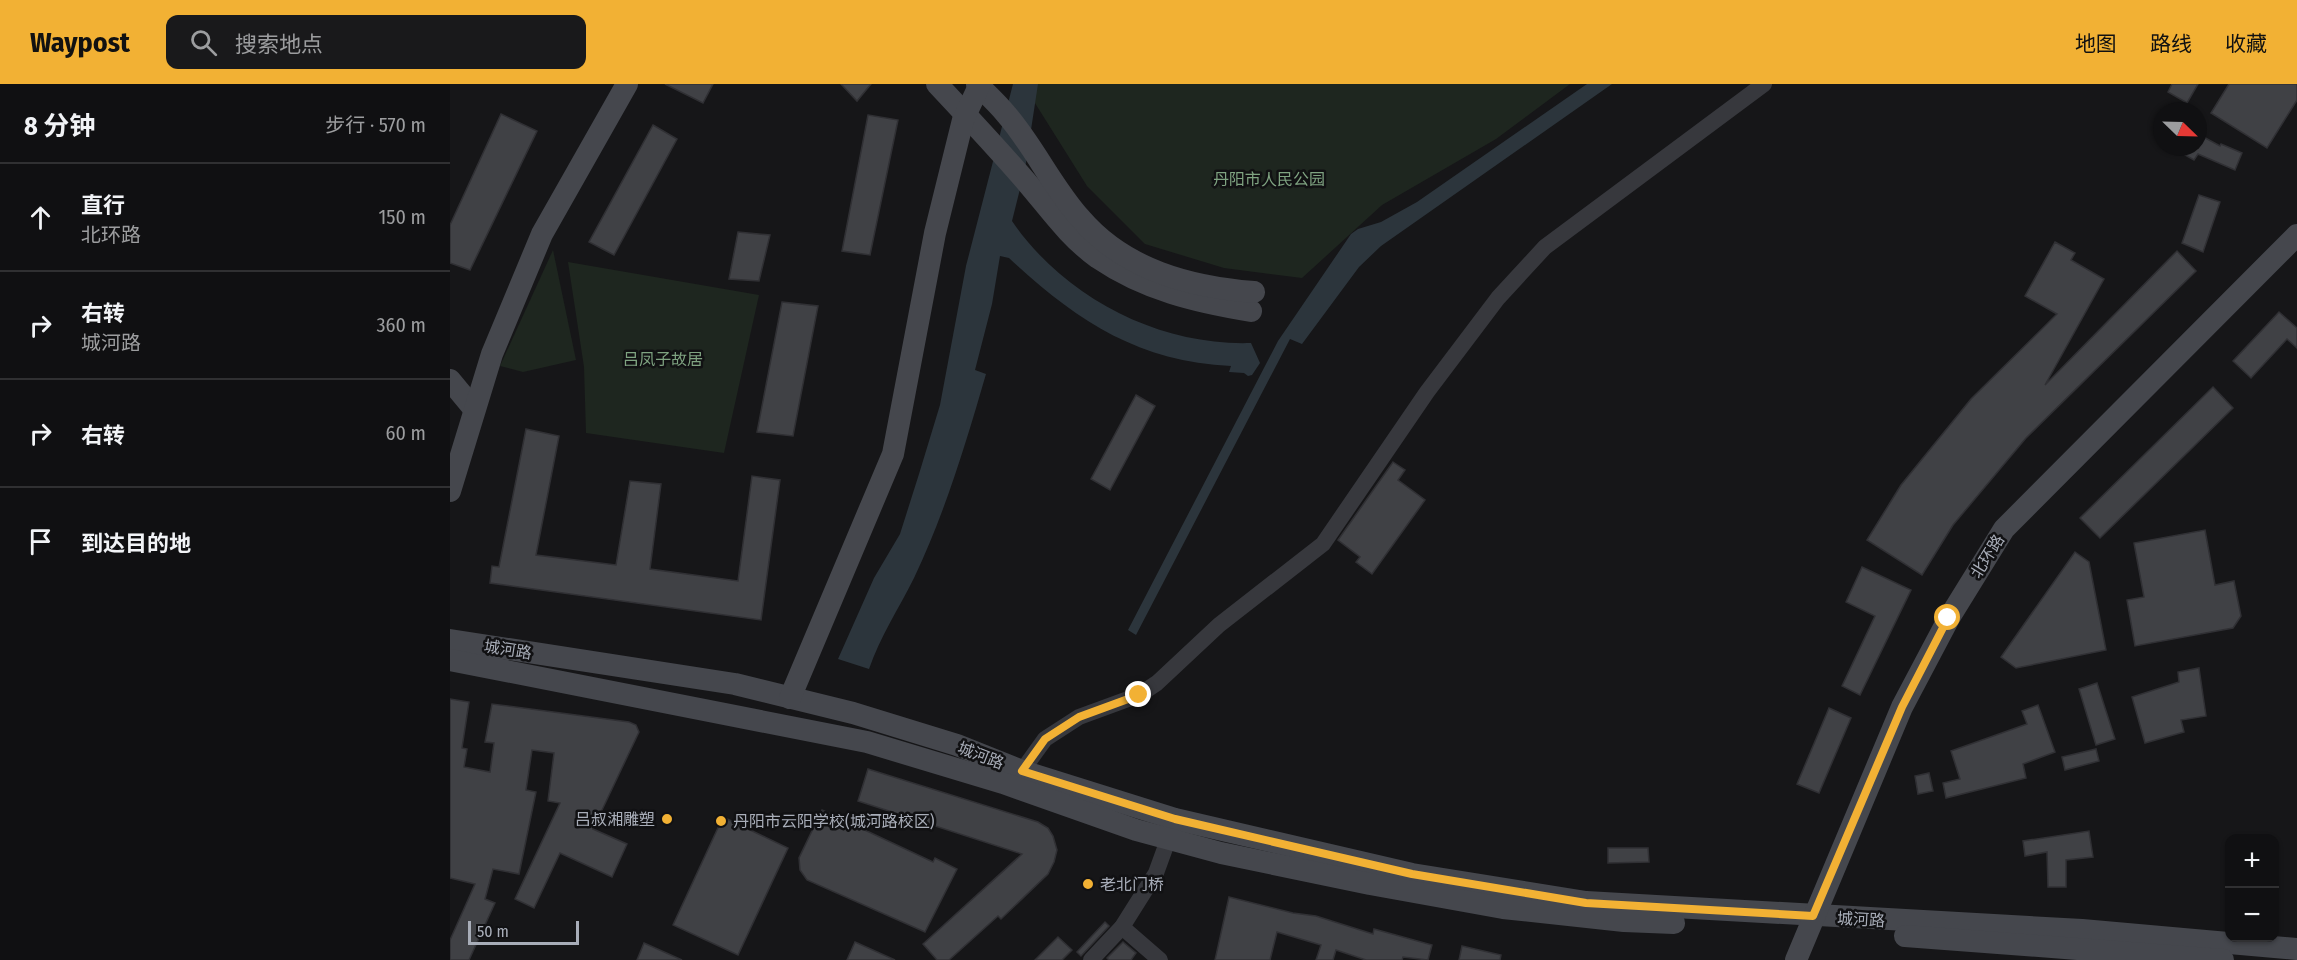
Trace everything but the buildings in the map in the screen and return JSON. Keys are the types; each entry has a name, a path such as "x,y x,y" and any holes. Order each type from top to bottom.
{"main road":[{"path":"450,491 492,354 542,234 627,84"},
{"path":"790,698 893,454 935,233 965,115 979,85 1003,111 1081,220 1116,249 1141,265 1179,280 1220,290 1253,302 1191,301 1129,276 1097,257 1059,223 1028,183 965,115 937,84"},
{"name":"北环路","path":"1796,960 1902,707 1948,618 2004,529 2297,235"},
{"path":"450,380 474,409"},
{"name":"城河路","path":"450,640 735,684 853,713 957,745 1172,829"},
{"name":"城河路","path":"450,660 867,742 1172,829 1412,874 1586,903 2223,960"},
{"name":"城河路","path":"2084,947 2297,949"}],"street":[{"path":"1022,771 1045,739 1079,717 1139,695 1157,683 1219,625 1323,544 1427,392 1498,298 1545,247 1764,84"},
{"path":"1091,960 1122,927 1156,873 1172,829"},
{"path":"1122,927 1160,960"}],"green space":[{"name":"丹阳市人民公园","path":"1023,84 1570,84 1496,139 1382,205 1302,278 1224,268 1145,244 1087,186"},
{"path":"553,250 576,360 523,372 500,366"},
{"name":"吕凤子故居","path":"568,262 759,295 724,453 586,433 584,367"}],"shaded area":[{"path":"1013,84 1038,84 1025,169 1012,221 1033,248 1058,273 1086,294 1116,312 1148,326 1182,336 1216,342 1251,343 1260,363 1252,375 1248,376 1244,373 1229,372 1231,366 1166,356 1137,346 1084,318 1009,258 1000,256 992,304 975,370 986,374 963,452 925,553 869,669 838,659 874,578 900,534 940,405 966,266"},
{"path":"1587,84 1612,84 1381,246 1359,267 1302,344 1290,339 1136,635 1128,630 1278,341 1351,234 1358,229 1381,222 1417,202"}],"place":[{"name":"吕叔湘雕塑","path":"667,819"},
{"name":"丹阳市云阳学校(城河路校区)","path":"721,821"},
{"name":"老北门桥","path":"1088,884"}],"route":[{"path":"1139,695 1079,717 1045,739 1022,771 1175,819 1412,874 1586,903 1813,916 1902,707 1948,618"}]}
